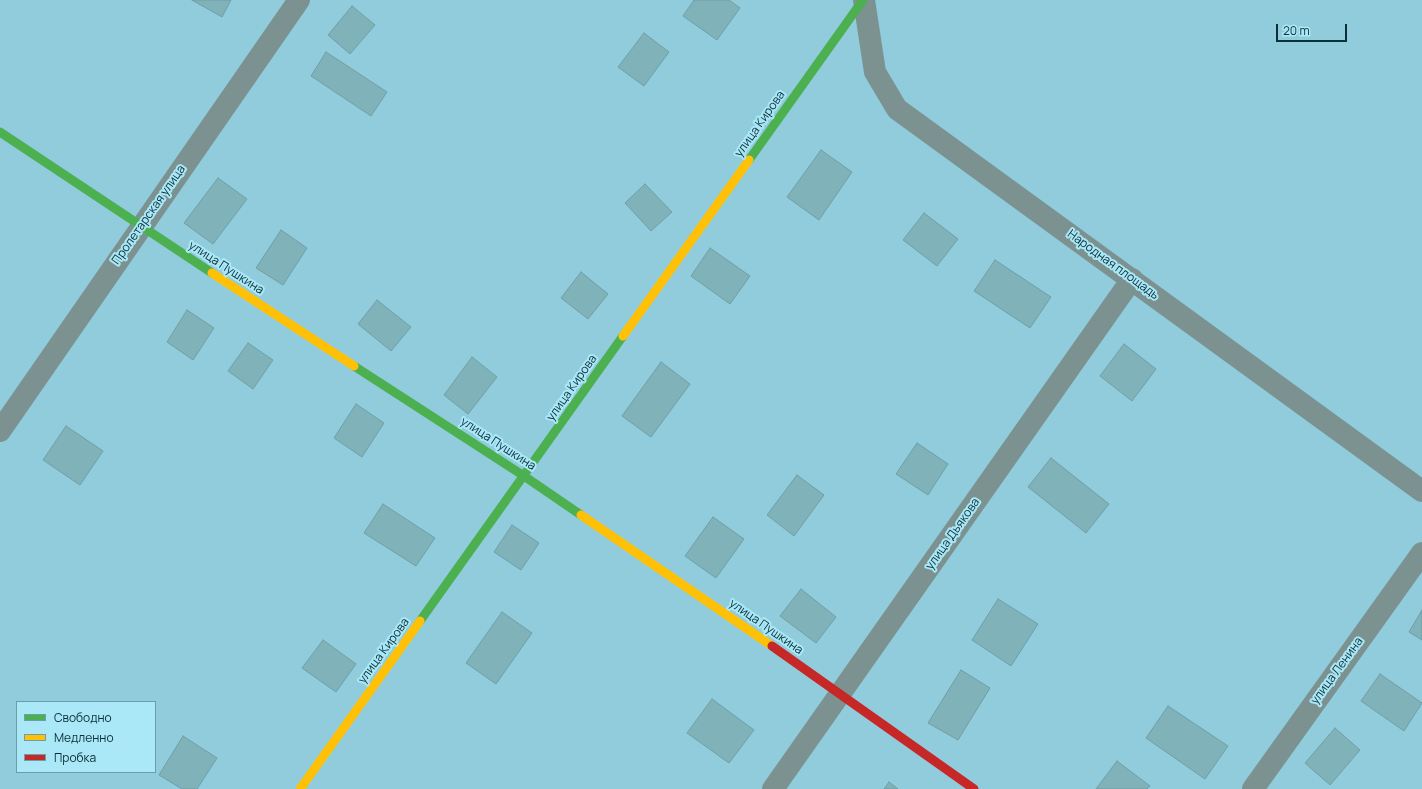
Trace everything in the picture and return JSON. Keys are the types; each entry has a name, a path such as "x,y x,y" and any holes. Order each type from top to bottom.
{"street":[{"name":"Пролетарская улица","path":"0,431 140,227 299,0"},
{"name":"Народная площадь","path":"863,0 875,72 897,109 1422,491"},
{"name":"улица Кирова","path":"300,789 863,0"},
{"name":"улица Пушкина","path":"0,132 140,227 524,476 841,694 974,789"},
{"name":"улица Дьякова","path":"774,789 1132,279"},
{"name":"улица Ленина","path":"1253,789 1422,553"}],"building":[{"path":"192,0 231,0 222,17"},
{"path":"694,0 729,0 740,8 717,40 683,16"},
{"path":"352,6 375,25 350,54 328,35"},
{"path":"644,33 669,52 644,86 618,67"},
{"path":"326,52 387,92 371,116 311,76"},
{"path":"821,150 852,172 819,220 787,197"},
{"path":"218,178 247,199 213,244 184,223"},
{"path":"645,184 672,212 651,231 625,203"},
{"path":"924,213 958,239 937,266 903,240"},
{"path":"281,230 307,248 283,285 256,268"},
{"path":"710,248 750,276 730,304 691,276"},
{"path":"995,260 1051,297 1030,328 974,291"},
{"path":"581,272 608,294 588,319 561,298"},
{"path":"377,300 411,327 391,351 358,324"},
{"path":"187,310 214,328 193,360 167,342"},
{"path":"248,343 273,360 253,389 228,371"},
{"path":"1124,344 1156,369 1132,401 1100,376"},
{"path":"472,357 497,377 468,414 444,395"},
{"path":"661,362 690,384 651,437 622,416"},
{"path":"356,404 384,423 362,457 334,438"},
{"path":"66,426 103,451 80,485 43,460"},
{"path":"917,443 948,464 928,495 896,474"},
{"path":"1051,458 1109,504 1086,533 1028,487"},
{"path":"797,475 824,495 794,536 767,515"},
{"path":"383,504 435,538 416,566 364,533"},
{"path":"713,517 744,539 716,578 685,556"},
{"path":"512,525 539,543 521,570 494,552"},
{"path":"801,589 836,617 816,643 780,616"},
{"path":"998,599 1038,624 1011,666 972,640"},
{"path":"1422,610 1422,640 1409,632"},
{"path":"502,612 532,633 496,684 466,663"},
{"path":"323,640 356,664 336,692 302,668"},
{"path":"961,670 990,688 958,740 928,723"},
{"path":"1380,674 1422,703 1404,731 1361,701"},
{"path":"712,699 754,730 729,763 687,733"},
{"path":"1168,706 1228,746 1205,779 1146,738"},
{"path":"1335,728 1360,750 1330,785 1305,763"},
{"path":"183,736 217,758 197,789 182,789 159,775"},
{"path":"1117,761 1150,786 1147,789 1096,789"},
{"path":"889,782 898,789 884,789"}],"traffic: fast":[{"path":"749,160 863,0"},
{"path":"0,132 212,273"},
{"path":"420,621 623,336"},
{"path":"354,366 524,476 581,515"}],"traffic: slow":[{"path":"623,336 749,160"},
{"path":"212,273 354,366"},
{"path":"581,515 772,646"},
{"path":"300,789 420,621"}],"traffic: jam":[{"path":"772,646 974,789"}]}
